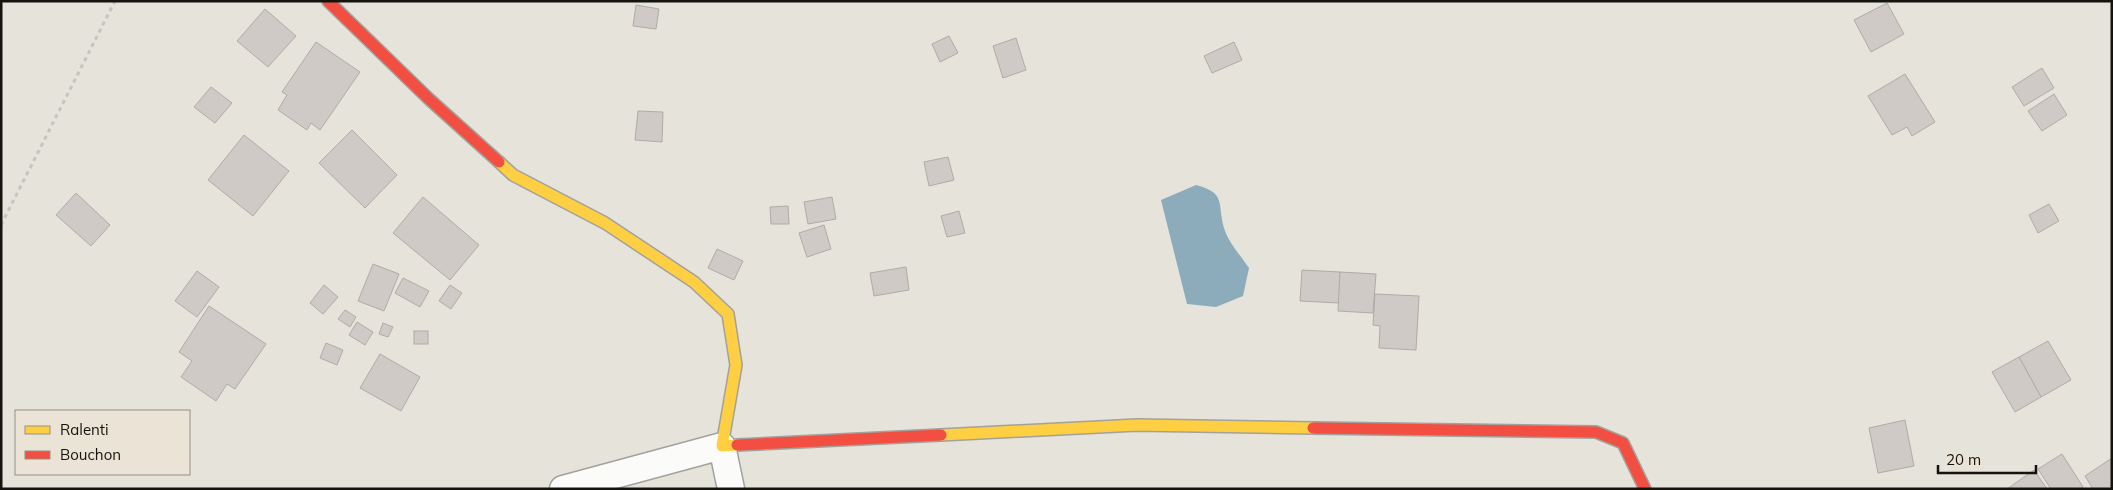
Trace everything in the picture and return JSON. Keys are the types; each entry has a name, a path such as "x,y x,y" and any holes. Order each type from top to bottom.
{"street":[{"path":"328,1 429,99 513,175 606,223 694,282 728,314 736,365 722,446 731,489"},
{"path":"563,489 722,446 1137,425 1596,432 1624,444 1645,489"}],"path":[{"path":"1,225 115,1"}],"water":[{"path":"1196,185 1206,188 1217,196 1226,233 1249,268 1243,296 1216,307 1187,304 1161,200"}],"building":[{"path":"1887,3 1904,34 1871,52 1854,20"},
{"path":"636,5 659,9 656,29 633,26"},
{"path":"265,9 296,36 268,67 237,41"},
{"path":"949,36 958,53 940,62 932,44"},
{"path":"1016,38 1026,70 1003,78 993,46"},
{"path":"316,42 360,72 320,130 311,123 307,130 278,110 287,95 282,92"},
{"path":"1234,42 1242,60 1212,73 1204,56"},
{"path":"2042,68 2054,88 2024,106 2012,87"},
{"path":"1905,74 1935,122 1912,136 1907,127 1892,135 1868,96"},
{"path":"211,87 232,103 215,123 194,107"},
{"path":"2054,94 2067,115 2042,131 2028,111"},
{"path":"638,111 663,112 662,142 635,140"},
{"path":"352,130 397,175 365,208 319,163"},
{"path":"244,135 289,171 253,216 208,180"},
{"path":"948,157 954,180 929,186 924,162"},
{"path":"76,193 110,225 91,246 56,215"},
{"path":"423,197 479,245 450,280 393,233"},
{"path":"832,197 836,219 808,224 804,202"},
{"path":"2049,204 2059,221 2038,233 2029,215"},
{"path":"788,206 789,224 771,224 770,207"},
{"path":"959,211 965,233 947,237 941,216"},
{"path":"824,225 831,249 807,257 799,233"},
{"path":"717,249 743,261 734,280 708,268"},
{"path":"373,264 399,274 384,311 358,301"},
{"path":"906,267 909,290 874,296 870,273"},
{"path":"1302,270 1340,272 1339,303 1300,301"},
{"path":"197,271 219,287 197,317 175,301"},
{"path":"1340,272 1376,274 1373,313 1338,311"},
{"path":"403,278 429,291 420,307 395,293"},
{"path":"324,285 338,297 323,314 310,303"},
{"path":"450,285 462,293 451,309 439,301"},
{"path":"1375,294 1419,296 1416,350 1379,348 1380,326 1373,325"},
{"path":"209,306 266,344 235,389 227,384 216,401 181,377 192,361 179,352"},
{"path":"345,310 356,317 350,327 338,319"},
{"path":"357,322 373,332 365,345 349,335"},
{"path":"383,323 393,327 388,337 379,334"},
{"path":"414,331 428,331 428,344 414,344"},
{"path":"2048,341 2071,380 2041,397 2019,357"},
{"path":"326,343 343,350 337,365 320,358"},
{"path":"380,354 420,377 401,411 360,388"},
{"path":"2019,357 2041,397 2015,412 1992,372"},
{"path":"1905,420 1914,466 1878,473 1869,428"},
{"path":"2062,454 2083,487 2080,489 2051,489 2038,469"},
{"path":"2112,458 2112,489 2093,489 2085,476"},
{"path":"2034,470 2047,489 2007,489"}],"traffic: slow":[{"path":"499,162 513,175 605,223 694,282 728,314 736,365 722,446 737,445"},
{"path":"941,435 1137,425 1313,428"}],"traffic: jam":[{"path":"328,1 429,99 499,162"},
{"path":"1313,428 1596,432 1623,443 1645,489"},
{"path":"737,445 941,435"}]}
